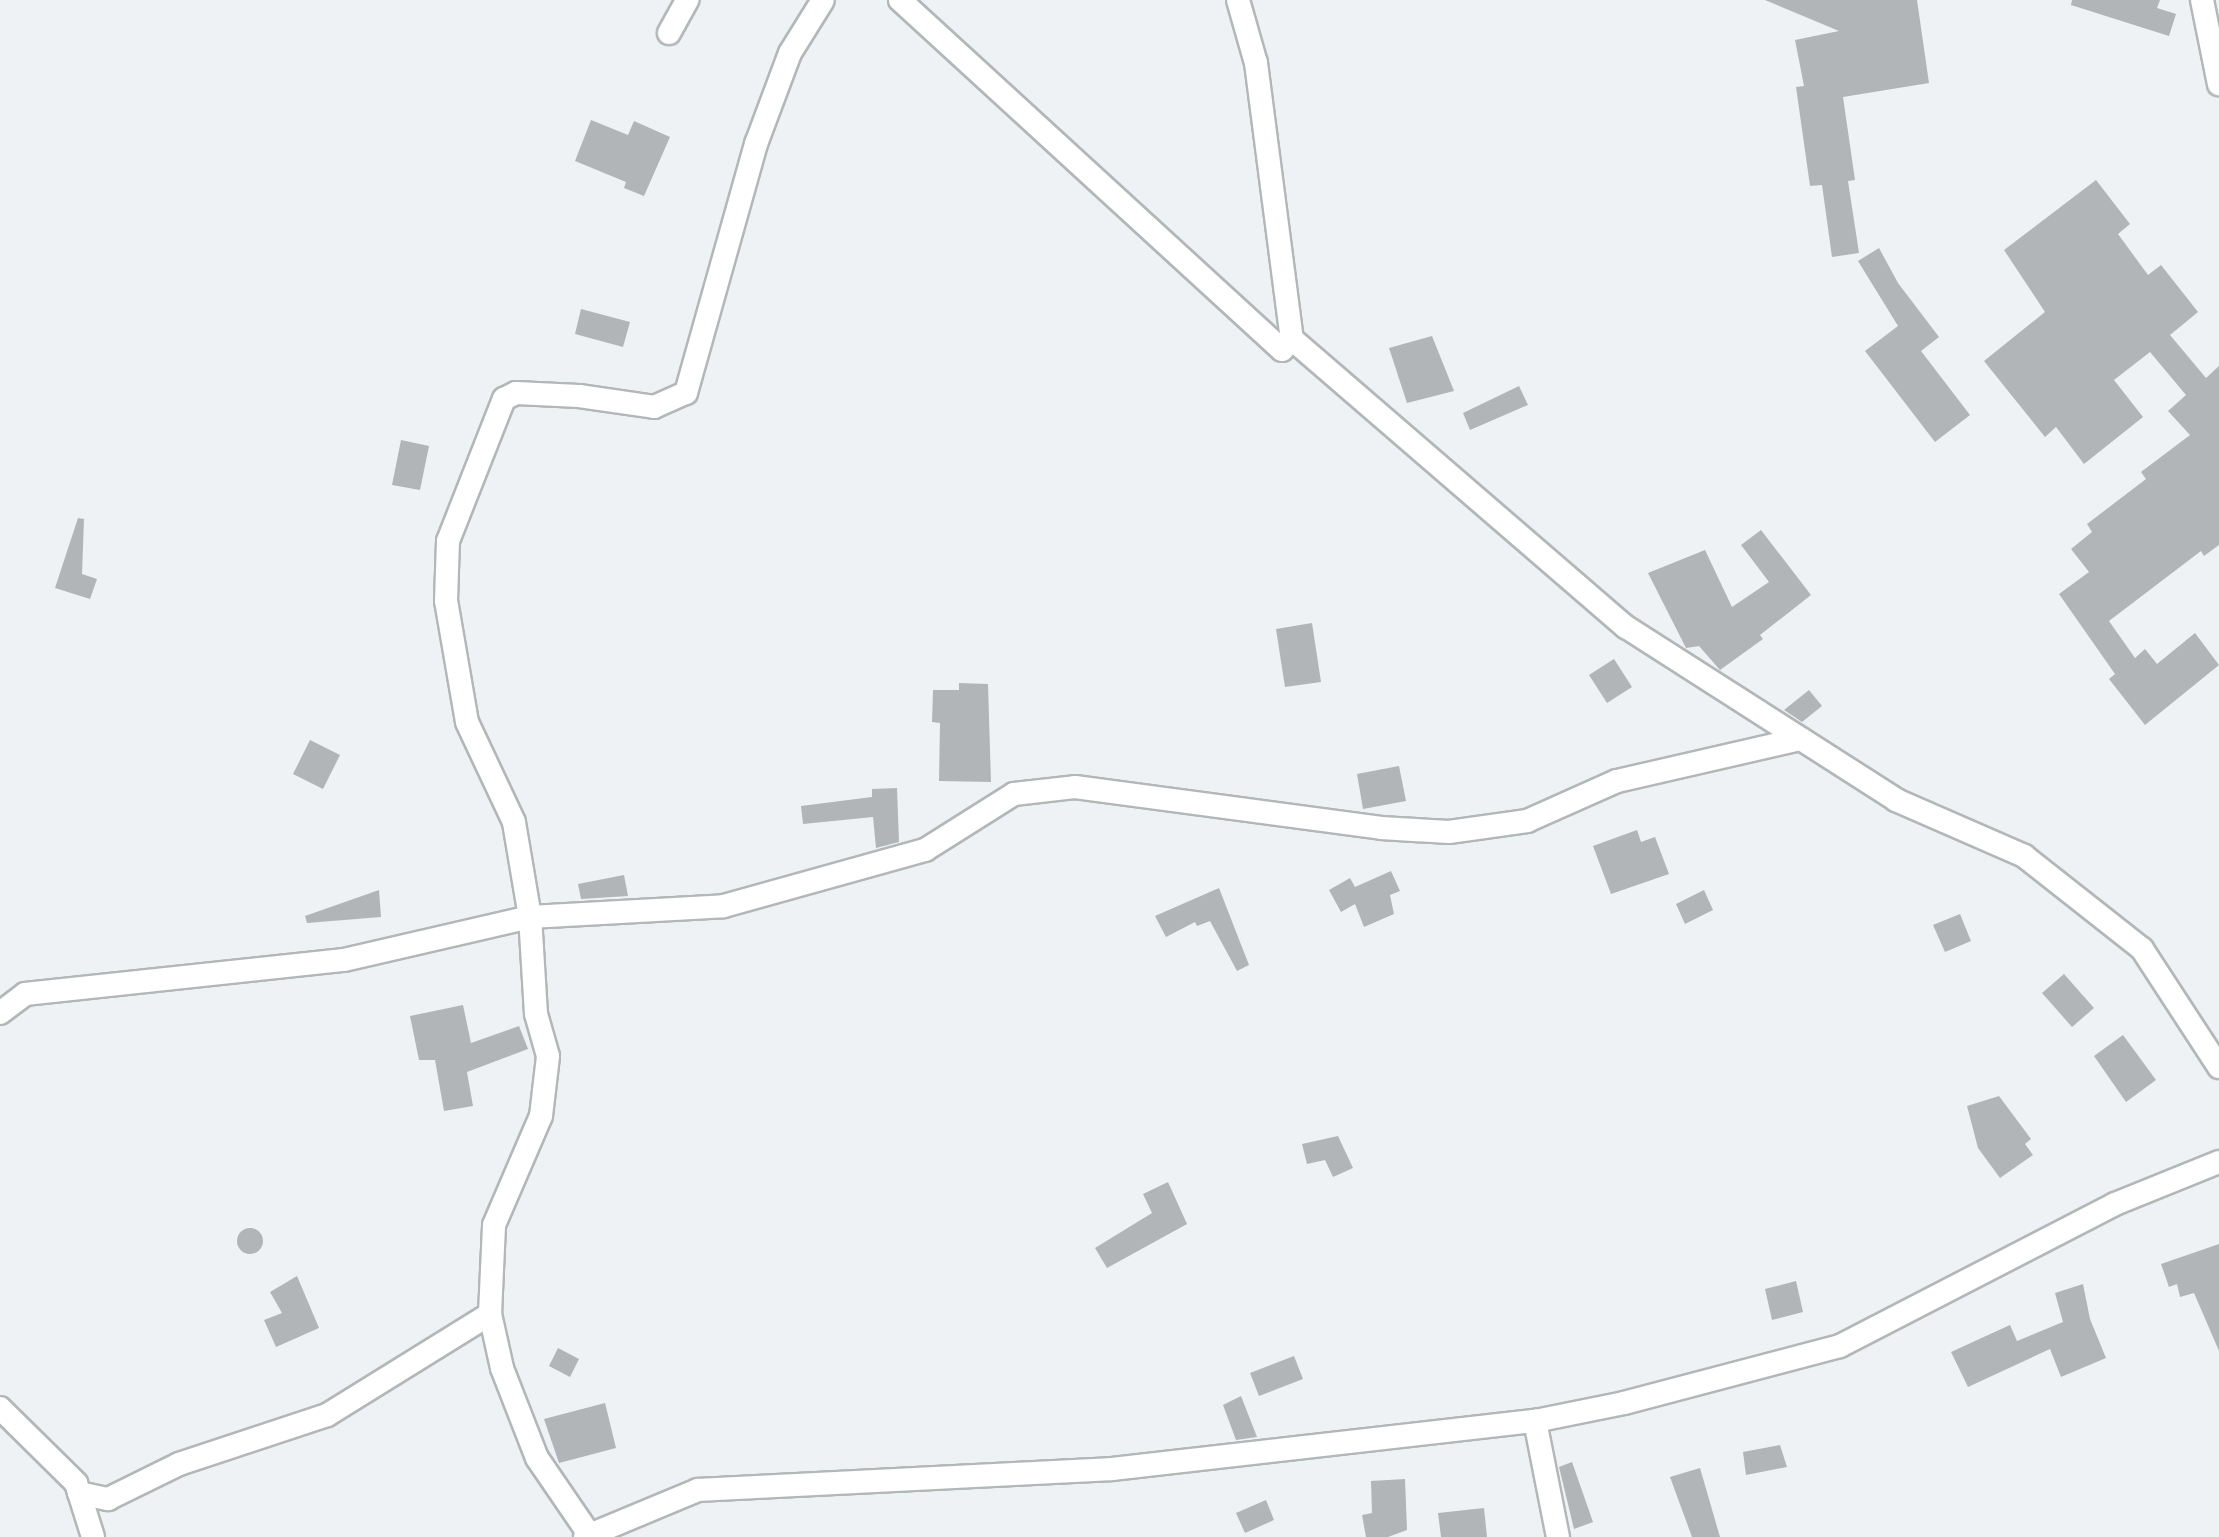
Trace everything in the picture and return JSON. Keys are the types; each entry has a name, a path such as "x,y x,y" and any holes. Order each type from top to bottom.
{"street":[{"path":"668,33 688,0"},
{"path":"823,0 790,53 756,144 686,393 654,407 580,396 516,393 504,399 448,541 446,600 467,722 514,822 530,917 536,1014 547,1067 540,1116 530,1148 494,1225 490,1314 502,1368 537,1458 587,1536 698,1490 1112,1469 1535,1421 1624,1404 1840,1346 2115,1204 2219,1162"},
{"path":"900,0 1282,350 1292,339"},
{"path":"1238,0 1256,64 1292,339 1626,627 1896,800 2024,856 2142,949 2219,1068"},
{"path":"2202,0 2219,84"},
{"path":"0,1013 25,994 344,960 530,917 724,906 925,850 1014,794 1075,787 1380,828 1449,832 1527,822 1617,781 1800,739"},
{"path":"79,1493 108,1499 180,1464 327,1415 490,1314"},
{"path":"0,1408 76,1483 94,1537"},
{"path":"1535,1421 1558,1537"}],"building":[{"path":"1765,0 1917,0 1929,83 1843,97 1855,180 1848,181 1859,253 1832,257 1822,185 1810,186 1796,87 1804,86 1795,40 1839,31"},
{"path":"2072,0 2160,0 2157,8 2176,14 2169,36 2071,5"},
{"path":"591,120 628,135 634,121 670,137 644,196 624,188 626,182 575,161"},
{"path":"2096,180 2130,224 2118,234 2148,275 2161,265 2198,312 2170,335 2206,378 2219,366 2219,545 2204,556 2201,551 2109,621 2135,658 2145,649 2157,664 2195,633 2219,665 2145,725 2109,679 2115,674 2059,594 2089,572 2071,549 2092,532 2087,524 2146,479 2141,472 2190,435 2168,411 2186,395 2150,352 2114,380 2143,417 2084,464 2056,427 2045,437 1984,361 2045,312 2004,250"},
{"path":"1879,248 1898,283 1939,337 1921,351 1970,415 1935,442 1865,351 1898,326 1858,261"},
{"path":"581,309 630,322 623,347 575,334"},
{"path":"1432,336 1454,391 1407,403 1389,348"},
{"path":"1519,386 1528,405 1470,430 1463,413"},
{"path":"401,440 429,446 420,490 392,485"},
{"path":"78,518 84,519 82,574 97,579 90,599 55,588"},
{"path":"1761,530 1811,595 1760,635 1763,639 1720,670 1699,646 1686,648 1648,573 1705,550 1732,607 1769,582 1741,545"},
{"path":"1312,623 1321,682 1285,687 1276,629"},
{"path":"1614,659 1632,687 1607,703 1589,675"},
{"path":"959,683 988,684 991,782 939,781 940,723 932,722 933,690 959,690"},
{"path":"1809,690 1822,706 1802,722 1784,710"},
{"path":"310,740 340,755 323,789 293,774"},
{"path":"1399,766 1406,801 1363,809 1357,774"},
{"path":"897,788 899,842 876,848 873,817 803,824 801,806 872,797 872,789"},
{"path":"1637,830 1641,842 1655,837 1669,874 1611,894 1593,846"},
{"path":"1391,871 1400,891 1390,895 1394,914 1364,927 1355,904 1341,912 1329,890 1350,878 1355,887"},
{"path":"624,875 628,896 581,899 578,884"},
{"path":"1219,888 1249,965 1237,971 1210,921 1197,926 1195,922 1166,937 1155,916"},
{"path":"379,890 381,917 307,923 305,916"},
{"path":"1704,890 1713,910 1685,924 1676,904"},
{"path":"1960,914 1971,941 1945,952 1933,925"},
{"path":"2064,974 2094,1008 2072,1027 2042,993"},
{"path":"463,1005 471,1043 519,1026 528,1049 467,1072 473,1106 444,1111 435,1060 419,1060 410,1016"},
{"path":"2123,1035 2156,1080 2126,1102 2094,1056"},
{"path":"1999,1096 2031,1139 2025,1144 2033,1155 2000,1178 1978,1148 1967,1106"},
{"path":"1338,1136 1353,1168 1333,1177 1325,1160 1307,1164 1302,1144"},
{"path":"1168,1182 1187,1224 1107,1268 1095,1248 1152,1213 1143,1194"},
{"path":"250,1228 259,1232 263,1241 259,1250 250,1254 241,1250 237,1241 241,1232"},
{"path":"2219,1244 2219,1351 2194,1293 2180,1297 2177,1284 2169,1287 2161,1264"},
{"path":"297,1276 319,1328 276,1347 264,1320 282,1313 270,1292"},
{"path":"1796,1281 1803,1312 1772,1320 1765,1289"},
{"path":"2083,1284 2090,1319 2106,1358 2061,1377 2050,1349 1968,1387 1951,1352 2010,1325 2017,1341 2063,1322 2055,1293"},
{"path":"558,1348 579,1359 570,1377 549,1366"},
{"path":"1294,1356 1303,1379 1259,1396 1250,1373"},
{"path":"1241,1396 1257,1437 1236,1440 1223,1405"},
{"path":"605,1403 616,1448 559,1463 544,1419"},
{"path":"1780,1445 1787,1467 1746,1475 1743,1452"},
{"path":"1572,1462 1593,1522 1574,1529 1559,1467"},
{"path":"1700,1468 1720,1537 1692,1537 1670,1477"},
{"path":"1405,1479 1407,1530 1388,1537 1366,1537 1362,1515 1372,1513 1371,1481"},
{"path":"1266,1500 1274,1520 1245,1533 1236,1513"},
{"path":"1484,1508 1487,1537 1441,1537 1438,1513"}]}
